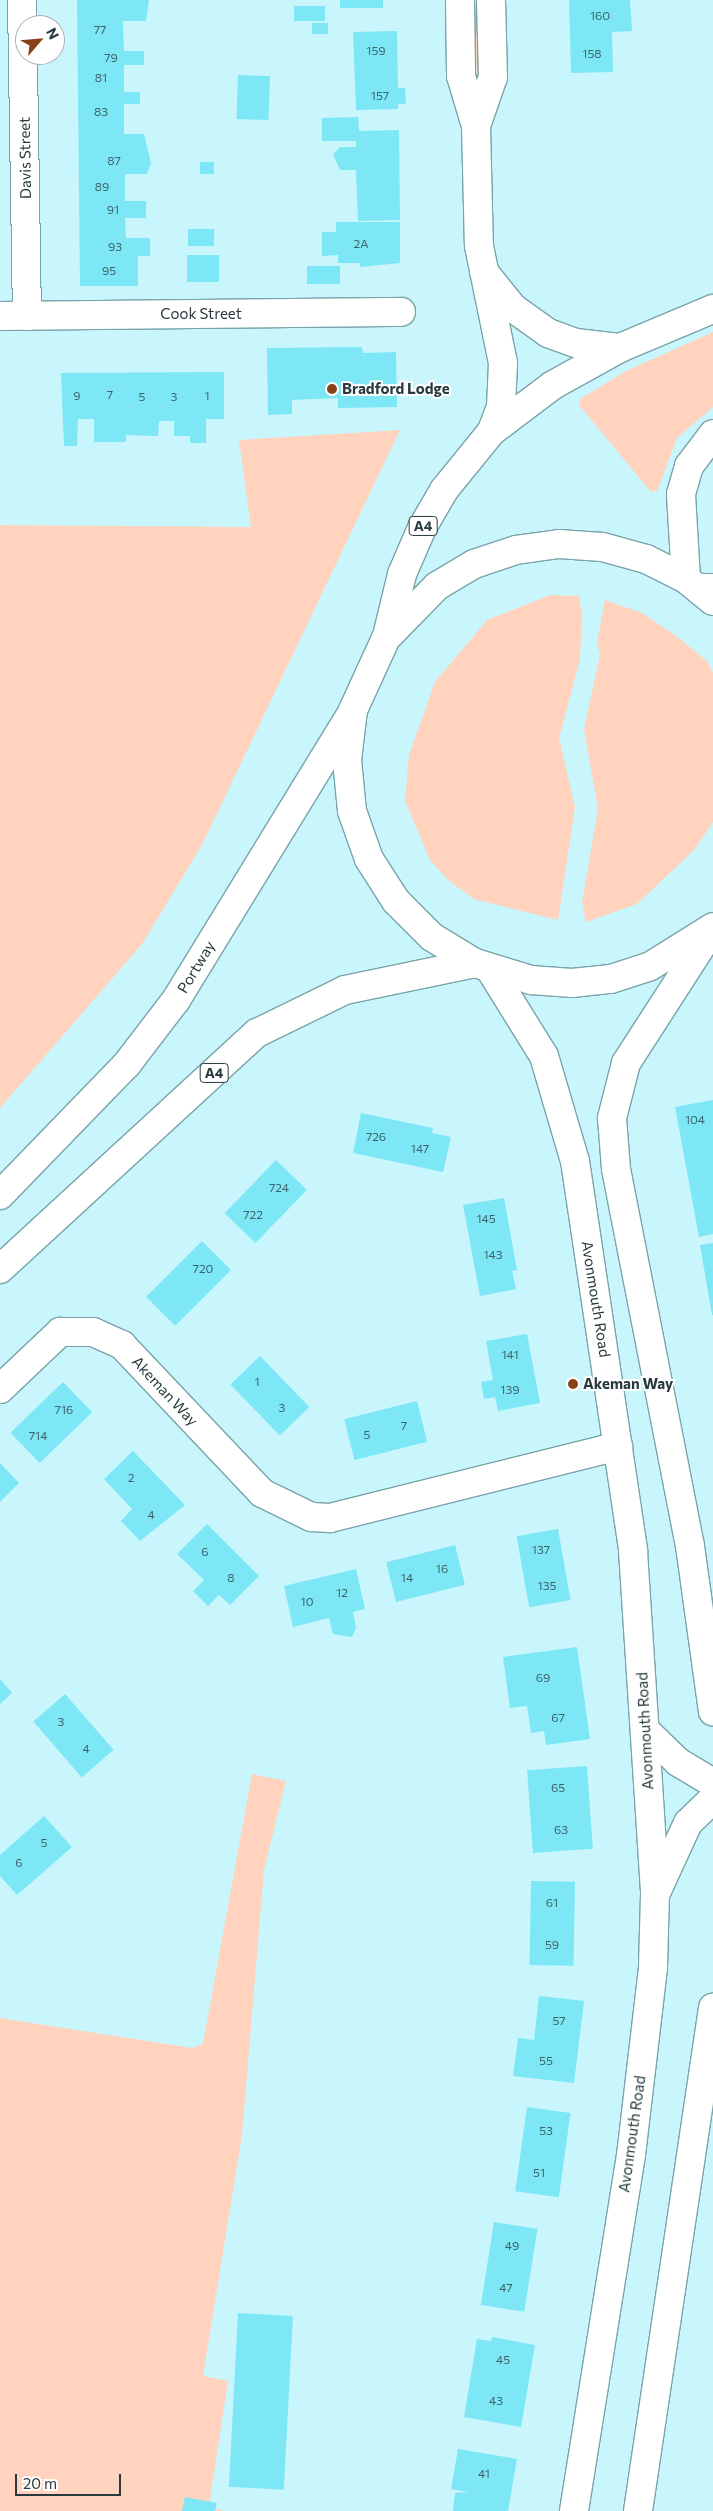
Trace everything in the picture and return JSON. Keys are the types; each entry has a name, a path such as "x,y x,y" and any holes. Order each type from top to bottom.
{"main road":[{"name":"Davis Street","path":"22,0 27,316"},
{"path":"460,0 461,76 476,126"},
{"path":"491,0 493,77 476,126 474,204 483,270 504,386 492,431"},
{"path":"483,270 513,308 548,333 576,343 620,348"},
{"name":"A4","path":"386,638 402,574 422,528 444,490 492,431 553,385 620,348 713,308"},
{"name":"Cook Street","path":"0,316 401,312"},
{"path":"703,589 681,494 688,466 713,434"},
{"path":"703,589 646,559 602,547 559,544 516,550 474,564 437,586 386,638 354,710 347,760 352,811 369,859 396,901 432,937 483,966 531,980 572,983 611,979 658,963 713,928"},
{"name":"Portway","path":"0,1195 127,1064 176,1000 354,710"},
{"path":"713,928 626,1063 612,1118 616,1169 690,1546 713,1711"},
{"name":"A4","path":"0,1270 256,1032 346,990 483,966"},
{"name":"Avonmouth Road","path":"483,966 544,1056 575,1160 633,1551 655,1895 652,1968 631,2155 574,2511"},
{"name":"Akeman Way","path":"0,1389 60,1332 93,1332 122,1345 262,1494 311,1517 330,1518 618,1446"},
{"path":"645,1730 678,1762 713,1783"},
{"path":"655,1895 688,1823 713,1799"},
{"path":"638,2511 713,2008"}],"shaded area":[{"path":"469,0 483,0 484,72 477,78 469,73"},
{"path":"713,332 713,407 677,438 657,491 651,492 579,405 580,399 626,371"},
{"path":"400,430 202,845 142,944 0,1108 0,525 251,527 239,440"},
{"path":"550,595 579,596 582,614 580,659 559,738 575,807 558,920 474,899 448,880 430,860 405,801 409,755 435,682 487,620"},
{"path":"605,600 642,613 676,636 707,661 713,673 713,822 695,849 637,904 586,922 582,902 598,809 584,729 600,655 597,642"},
{"path":"252,1774 286,1781 264,1870 242,2135 203,2376 228,2381 209,2506 224,2511 0,2511 0,2018 192,2048 203,2044"}],"building":[{"path":"77,0 149,0 146,21 123,21 124,51 144,51 144,65 124,65 124,92 140,92 140,104 124,104 124,134 144,134 151,163 147,174 125,174 125,201 146,201 146,218 125,218 126,238 150,238 150,256 138,256 138,286 80,286"},
{"path":"340,0 383,0 383,8 340,8"},
{"path":"569,0 630,0 632,31 612,32 613,72 571,73"},
{"path":"294,6 325,6 325,21 294,21"},
{"path":"312,23 328,23 328,34 312,34"},
{"path":"397,31 398,88 405,88 406,104 398,104 398,109 356,110 353,32"},
{"path":"238,75 270,76 268,120 236,119"},
{"path":"358,117 359,131 399,130 400,220 358,221 356,170 340,170 333,154 340,147 356,147 356,141 322,141 322,118"},
{"path":"200,162 214,162 214,174 200,174"},
{"path":"336,222 400,222 400,263 360,267 360,263 338,263 338,255 322,256 322,232 336,232"},
{"path":"188,229 214,229 214,246 188,246"},
{"path":"187,255 219,255 219,282 187,282"},
{"path":"307,266 340,266 340,284 307,284"},
{"name":"Bradford Lodge","path":"362,347 363,353 396,352 397,407 338,408 338,398 292,400 292,414 268,415 267,348"},
{"path":"224,372 224,419 206,419 206,443 190,443 190,436 174,436 174,421 159,421 158,436 126,435 126,442 94,442 94,419 78,419 77,446 64,446 61,373"},
{"path":"713,1100 713,1234 699,1237 675,1107"},
{"path":"361,1113 433,1128 432,1133 451,1137 443,1172 353,1153"},
{"path":"276,1160 307,1190 256,1243 225,1213"},
{"path":"504,1198 517,1270 512,1271 516,1289 480,1296 463,1205"},
{"path":"202,1241 231,1270 175,1326 146,1297"},
{"path":"713,1243 713,1315 712,1315 700,1245"},
{"path":"527,1334 540,1403 498,1411 495,1397 484,1399 481,1382 493,1380 486,1341"},
{"path":"260,1356 309,1407 280,1436 231,1384"},
{"path":"63,1382 92,1412 40,1463 10,1433"},
{"path":"417,1401 427,1442 354,1460 344,1419"},
{"path":"133,1451 185,1505 140,1541 121,1521 132,1509 104,1479"},
{"path":"0,1463 19,1483 0,1502"},
{"path":"207,1524 259,1576 230,1605 219,1595 208,1606 193,1591 204,1580 177,1554"},
{"path":"558,1529 571,1600 529,1607 517,1536"},
{"path":"455,1545 465,1585 396,1602 386,1562"},
{"path":"356,1569 365,1609 353,1612 356,1628 352,1637 333,1634 329,1618 293,1627 284,1586"},
{"path":"577,1647 590,1739 546,1745 544,1731 531,1733 527,1706 510,1708 503,1657"},
{"path":"0,1679 12,1693 0,1704"},
{"path":"65,1694 114,1750 82,1777 33,1722"},
{"path":"587,1766 593,1849 533,1853 527,1770"},
{"path":"44,1816 72,1847 17,1895 0,1876 0,1855"},
{"path":"531,1881 575,1882 574,1966 530,1965"},
{"path":"539,1996 584,2001 574,2083 513,2076 518,2038 534,2040"},
{"path":"527,2107 571,2113 559,2197 515,2191"},
{"path":"494,2222 537,2229 524,2312 481,2305"},
{"path":"238,2313 293,2316 284,2490 229,2487"},
{"path":"492,2337 535,2345 521,2427 464,2417 477,2339 491,2341"},
{"path":"458,2449 517,2459 508,2511 453,2511 455,2493 468,2492 451,2489"},
{"path":"185,2497 217,2503 215,2511 182,2511"}],"place":[{"name":"Bradford Lodge","path":"332,389"},
{"name":"Akeman Way","path":"573,1384"}]}
